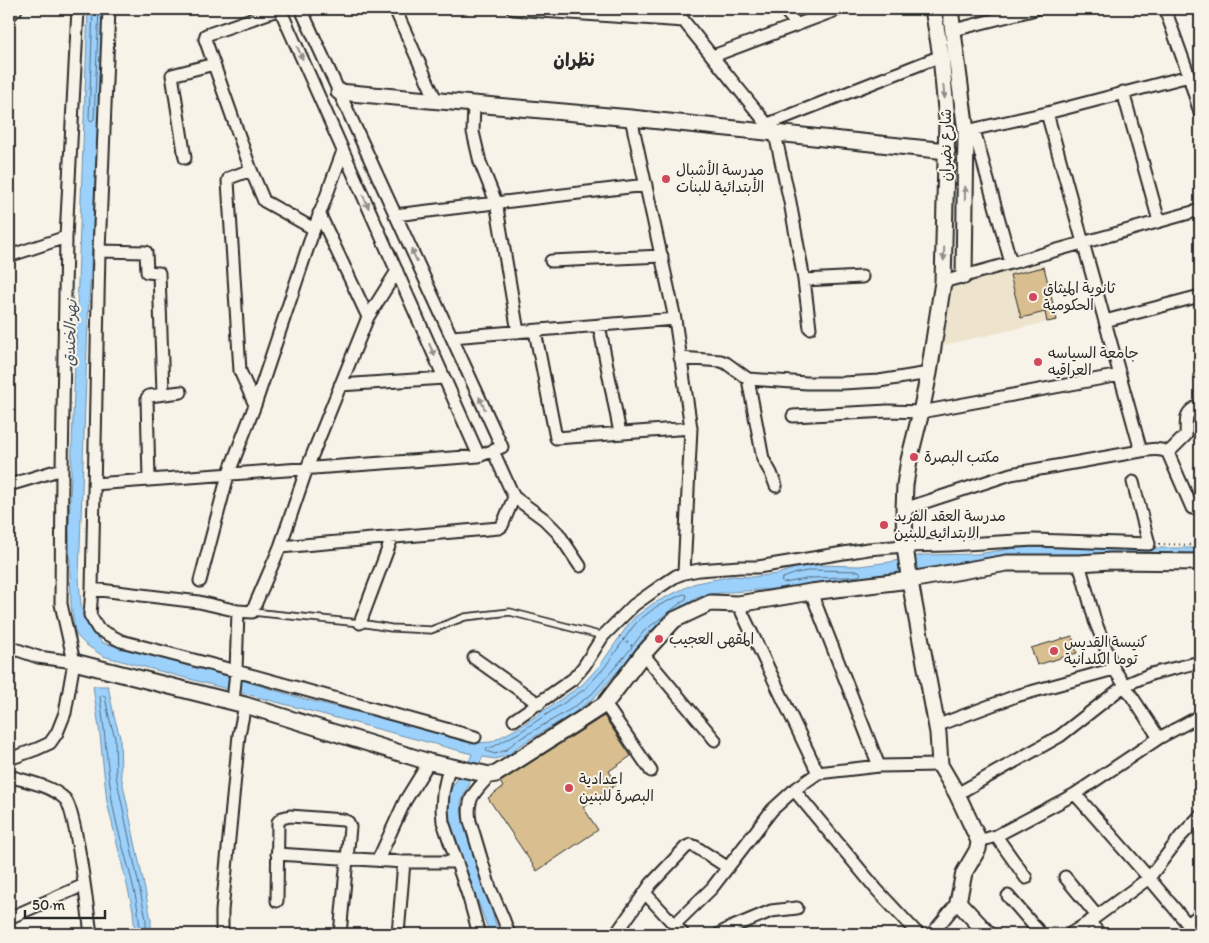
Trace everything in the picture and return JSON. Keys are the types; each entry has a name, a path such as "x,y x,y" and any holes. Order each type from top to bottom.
{"street":[{"path":"9,13 14,9"},
{"path":"9,759 37,750 50,743 57,733 65,713 74,662 61,604 66,237 78,9"},
{"path":"109,9 99,251 90,615 98,629 121,641 475,736"},
{"path":"314,229 264,201 251,170 205,39 206,35 280,9 479,456"},
{"path":"302,9 452,338 497,449 514,497 544,519 558,533 580,566"},
{"path":"395,9 436,100"},
{"path":"513,9 565,11 684,21"},
{"path":"674,9 772,129 790,202 804,280 810,328"},
{"path":"784,9 796,25"},
{"path":"712,56 839,9"},
{"name":"شارع نضران","path":"933,9 941,56 947,120 943,282 929,373 909,460 904,509 909,578 936,726 940,765"},
{"name":"شارع نضران","path":"950,9 970,130 964,276"},
{"path":"937,34 1036,9"},
{"path":"1165,9 1198,98 1200,113"},
{"path":"772,129 941,56"},
{"path":"185,158 172,74 214,64"},
{"path":"1012,263 970,130 1047,113 1189,76"},
{"path":"320,100 340,92 772,129 947,151"},
{"path":"1122,92 1159,222"},
{"path":"474,104 473,132 480,162 496,202 518,332"},
{"path":"1047,113 1141,451"},
{"path":"631,118 675,319 691,428 684,573"},
{"path":"200,581 228,475 255,405 319,213 343,151"},
{"path":"251,170 229,178 228,181 240,372 255,405"},
{"path":"396,215 646,185"},
{"path":"943,282 1200,210"},
{"path":"319,213 368,316"},
{"path":"9,256 66,237"},
{"path":"99,251 146,252 147,272 159,273 163,394"},
{"path":"551,261 662,256"},
{"path":"92,589 199,602 238,611 252,612 280,547 307,468 368,316 397,271"},
{"path":"804,280 862,278"},
{"path":"1105,322 1200,296"},
{"path":"452,338 675,319"},
{"path":"599,325 620,433"},
{"path":"535,330 556,438 691,428"},
{"path":"680,358 721,361 748,379 807,383 844,384 879,381 929,373"},
{"path":"793,416 888,411 921,412 1120,375"},
{"path":"340,386 444,378"},
{"path":"748,379 762,459 771,473 776,486"},
{"path":"149,480 147,398 149,396 181,392"},
{"path":"1168,453 1186,435 1187,414 1200,405"},
{"path":"94,484 479,456 497,449"},
{"path":"904,509 1011,474 1159,449 1165,450 1168,453 1192,508 1200,509"},
{"path":"9,485 62,469"},
{"path":"514,720 573,679 584,666 603,636 634,605 676,576 698,570 758,567 868,549 1034,540 1149,544 1133,482"},
{"path":"280,547 499,528 502,526 514,497"},
{"path":"360,623 392,538"},
{"path":"9,647 38,656 74,662 237,702 429,762 485,774 496,774 605,704 641,653 674,620 710,603 738,604 1008,563 1200,562"},
{"path":"1079,563 1095,621 1114,669 1160,738"},
{"path":"811,592 878,766"},
{"path":"738,604 818,774"},
{"path":"222,934 222,911 239,734 236,672 238,611"},
{"path":"641,653 715,740"},
{"path":"474,658 538,704"},
{"path":"957,794 1060,736 1125,685 1151,674 1200,662"},
{"path":"936,726 1016,696 1114,669"},
{"path":"605,704 650,772"},
{"path":"979,841 996,836 1075,794 1160,738 1200,716"},
{"path":"378,860 405,801 429,762"},
{"path":"674,925 712,888 772,810 794,790 818,774 878,766 940,765 957,794 979,841 978,850 964,873 958,902 932,934"},
{"path":"455,768 443,793 442,809 444,822 479,934"},
{"path":"485,774 472,794 469,806 470,821 490,888 509,934"},
{"path":"9,776 50,788 67,800 75,829 91,934"},
{"path":"794,790 876,890 918,934"},
{"path":"1075,794 1196,934"},
{"path":"277,901 278,822 282,818 290,816 348,822 350,827 348,858 340,934"},
{"path":"1070,934 1149,878 1181,836 1200,816"},
{"path":"996,836 1026,878"},
{"path":"616,934 651,884 686,847 691,845 727,867"},
{"path":"278,854 404,862 457,862"},
{"path":"398,934 404,862"},
{"path":"1066,877 1093,919 1100,934"},
{"path":"10,915 84,885"},
{"path":"645,893 683,934"},
{"path":"1008,896 1041,934"},
{"path":"958,902 988,934"},
{"path":"726,932 771,911 797,908"},
{"path":"1187,924 1200,915"}],"lane":[{"path":"252,612 391,628 431,630 465,618 510,612 603,636"}],"path":[{"path":"1149,544 1200,545"},
{"path":"619,636 641,653"}],"shaded area":[{"path":"1041,264 1044,267 1057,320 943,345 949,287"}],"water":[{"path":"88,9 104,9 88,320 79,576 81,605 85,620 89,628 103,643 211,671 301,698 476,743 491,742 518,728 582,685 601,664 635,617 654,603 693,584 733,576 752,577 778,574 812,565 860,566 923,555 977,554 1023,547 1200,548 1200,556 944,568 847,582 812,583 774,589 710,594 696,598 647,634 633,654 595,697 574,713 519,746 508,755 495,759 483,757 472,776 461,803 468,838 499,934 488,934 487,926 453,834 448,806 452,787 464,772 472,754 103,656 85,644 75,632 71,605 69,528"},
{"path":"93,686 108,686 120,737 121,775 151,919 151,934 135,934 133,910 107,802"}],"building":[{"name":"ثانوية الميثاق الحكومية","path":"1044,267 1057,320 1047,322 1045,312 1021,318 1010,275"},
{"name":"كنيسة القديس توما الكلدانية","path":"1072,636 1077,653 1037,665 1031,648"},
{"path":"604,716 631,756 609,771 617,784 583,807 598,830 537,871 488,798 503,787 500,782"}],"place":[{"name":"مدرسة الأشبال الأبتدائية للبنات","path":"666,179"},
{"name":"ثانوية الميثاق الحكومية","path":"1033,297"},
{"name":"جامعة السياسه العراقيه","path":"1038,362"},
{"name":"مكتب البصرة","path":"914,457"},
{"name":"مدرسة العقد الفريد الابتدائيه للبنين","path":"884,525"},
{"name":"المقهى العجيب","path":"659,639"},
{"name":"كنيسة القديس توما الكلدانية","path":"1054,651"},
{"name":"اعدادية البصرة للبنين","path":"569,788"}],"district":[{"name":"نظران","path":"574,60"}],"water label":[{"name":"نهر الخندق","path":"70,333"}]}
